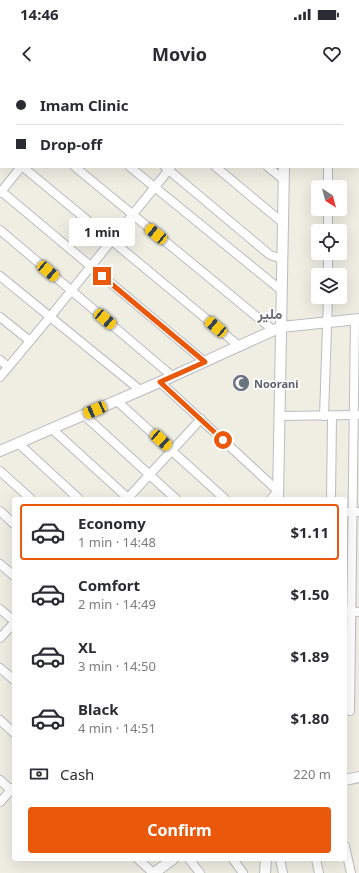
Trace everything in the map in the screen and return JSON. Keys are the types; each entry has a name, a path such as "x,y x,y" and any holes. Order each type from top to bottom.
{"street":[{"path":"21,168 1,192 205,362"},
{"path":"23,168 239,346"},
{"path":"76,168 277,328"},
{"path":"131,168 282,291"},
{"path":"0,377 112,241 155,187 168,168 270,255 282,259"},
{"path":"217,168 283,223"},
{"path":"269,168 284,180"},
{"path":"278,495 280,416 277,328 282,291 284,168"},
{"path":"328,168 328,180"},
{"path":"0,230 172,376"},
{"path":"0,276 140,390"},
{"path":"328,304 328,416 331,497"},
{"path":"0,317 30,342"},
{"path":"0,451 160,382 277,328 357,319 356,415 352,512 352,611 348,711 359,711"},
{"path":"0,360 8,367"},
{"path":"160,382 201,419 278,495"},
{"path":"117,400 224,497"},
{"path":"84,415 174,497"},
{"path":"280,416 356,415"},
{"path":"130,497 201,419"},
{"path":"52,429 126,497"},
{"path":"18,443 77,497"},
{"path":"0,472 29,497"},
{"path":"0,511 12,522"},
{"path":"0,564 12,574"},
{"path":"0,609 12,620"},
{"path":"0,638 12,624"},
{"path":"0,668 12,678"},
{"path":"0,720 12,731"},
{"path":"347,780 359,777"},
{"path":"0,780 12,789 0,802"},
{"path":"347,855 351,873"},
{"path":"141,861 156,872 170,861"},
{"path":"191,861 200,873"},
{"path":"235,861 244,873"},
{"path":"265,873 266,861"},
{"path":"280,861 283,873"},
{"path":"316,861 319,873"}],"place":[{"name":"Noorani","path":"241,383"}],"district":[{"name":"ملیر","path":"270,313"}],"route":[{"path":"102,276 205,362 160,382 223,440"}]}
